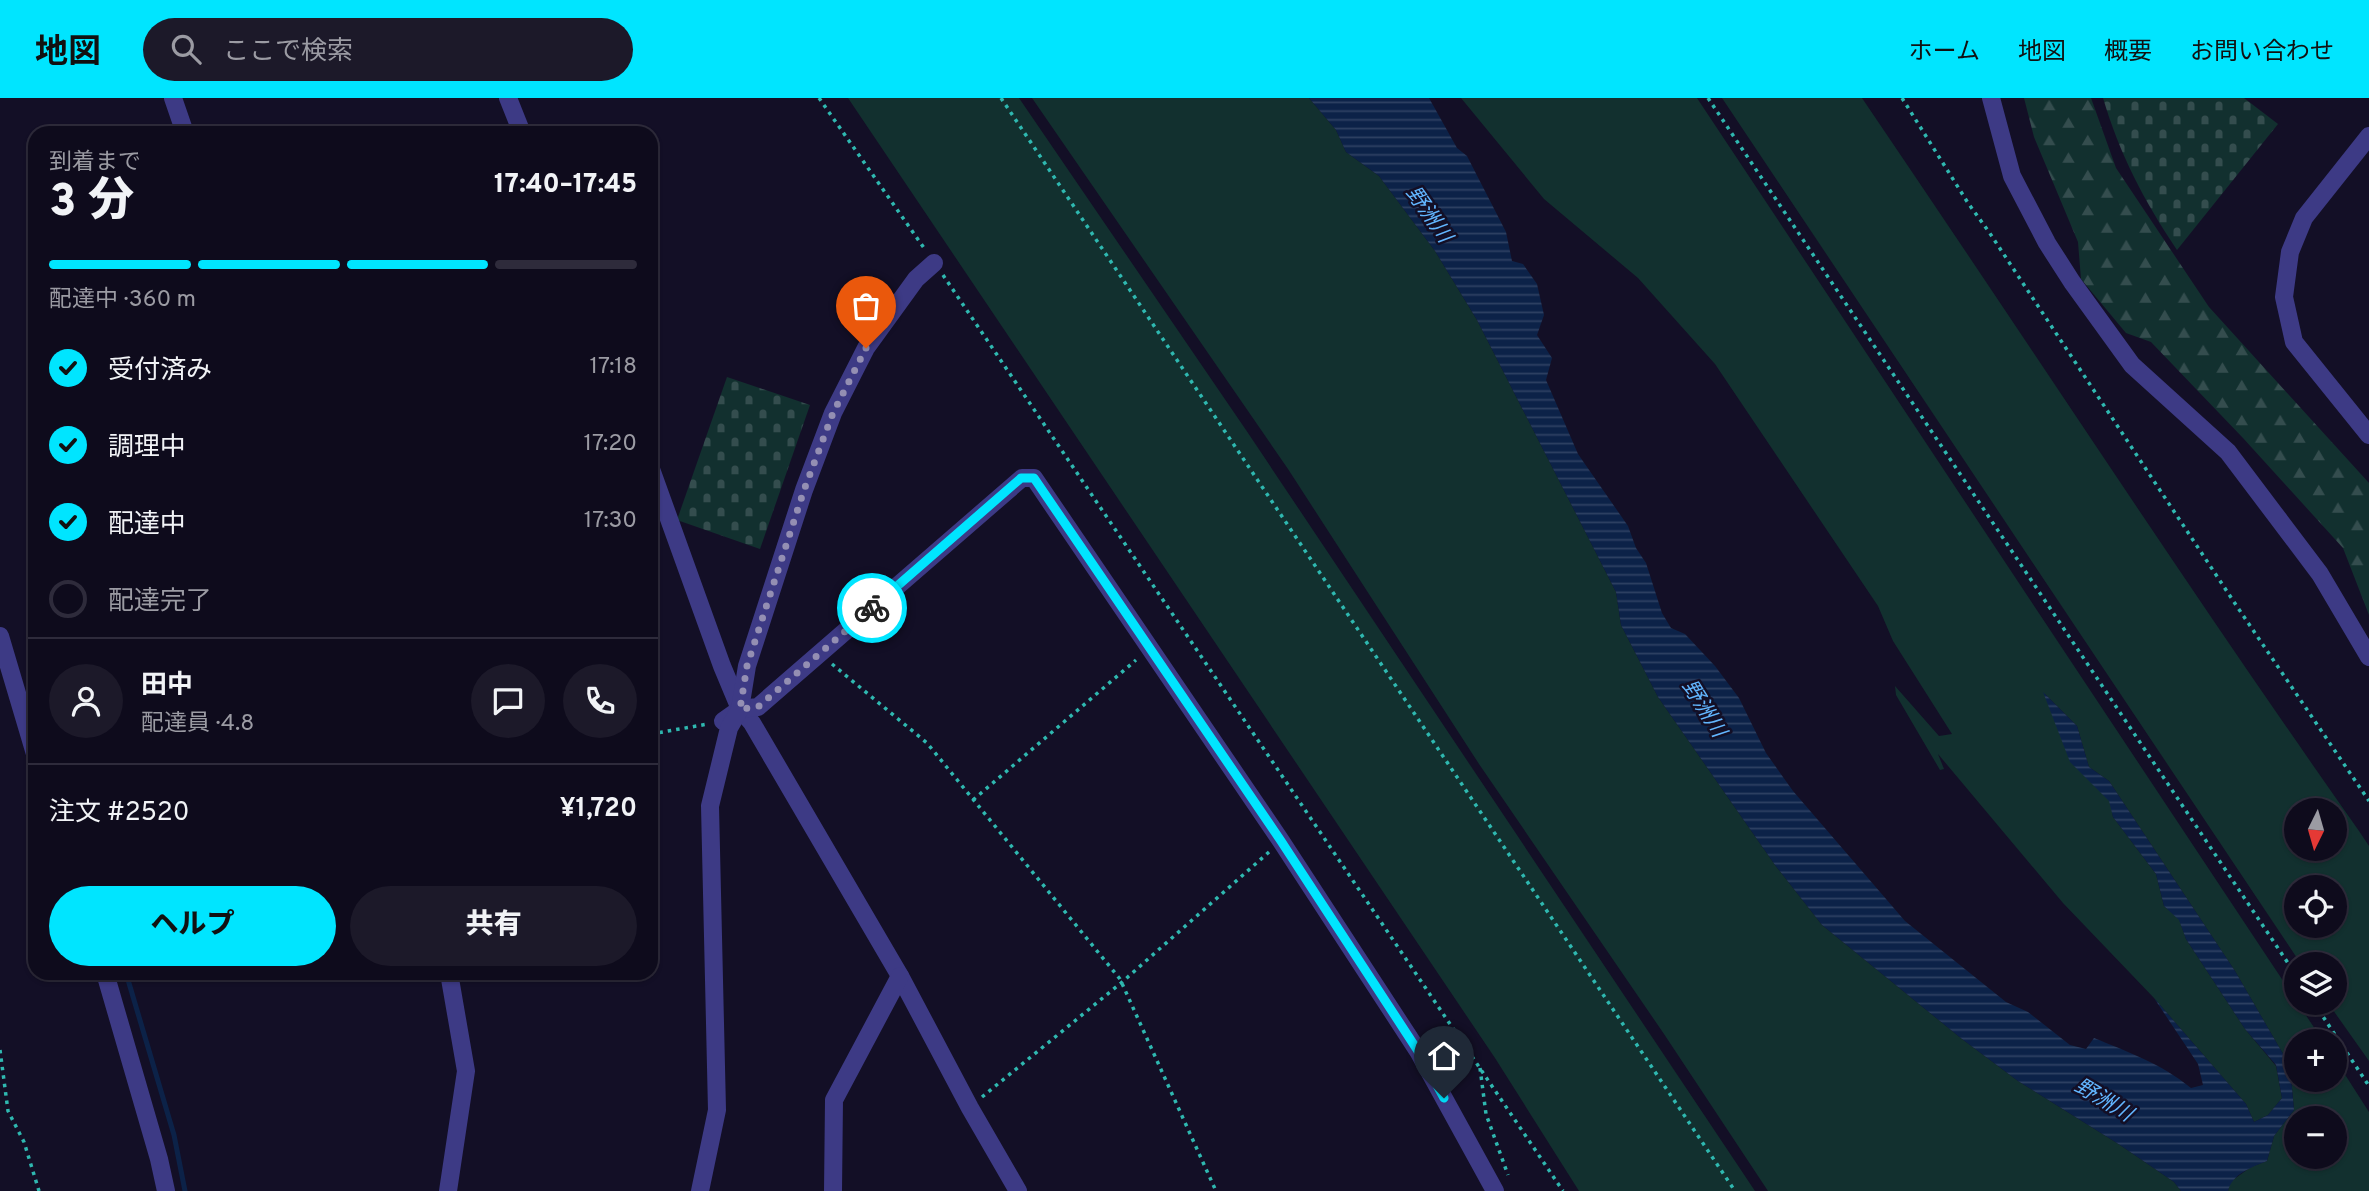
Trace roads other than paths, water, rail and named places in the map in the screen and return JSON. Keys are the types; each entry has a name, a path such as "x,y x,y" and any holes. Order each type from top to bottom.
{"street":[{"path":"173,98 183,126"},
{"path":"508,98 519,126"},
{"path":"1991,98 2012,176 2072,282 2132,365 2228,452 2320,574 2369,657"},
{"path":"2369,136 2304,218 2290,252 2284,297 2294,342 2369,435"},
{"path":"700,1191 717,1110 710,806 729,728 740,709 747,666 804,490 833,413 866,348 916,279 934,263"},
{"path":"723,721 740,709 758,707 1021,478 1034,478 1281,841 1418,1051 1495,1191"},
{"path":"658,488 740,709 752,723 900,976 970,1108 1018,1191"},
{"path":"0,636 28,730"},
{"path":"833,1191 834,1100 900,976"},
{"path":"107,980 166,1191"},
{"path":"448,1191 466,1071 450,980"}],"water":[{"name":"野洲川","path":"1309,98 1429,98 1457,148 1467,156 1506,232 1512,261 1523,264 1537,284 1544,315 1537,335 1552,358 1546,380 1578,454 1628,526 1636,548 1646,563 1662,613 1671,628 1685,634 1715,666 1739,698 1766,753 1793,791 1905,921 2006,1002 2028,1012 2070,1045 2086,1049 2094,1038 2157,1065 2191,1088 2203,1085 2198,1064 2154,998 2246,1104 2254,1122 2268,1115 2282,1098 2276,1065 2245,1029 2186,939 2179,920 2164,906 2156,874 2113,817 2109,801 2070,762 2043,692 2077,726 2089,767 2109,781 2235,971 2284,1056 2284,1092 2292,1092 2294,1106 2284,1106 2284,1123 2274,1136 2267,1161 2238,1176 2228,1191 2181,1191 2174,1182 2120,1145 2018,1081 1822,925 1775,865 1658,697 1621,625 1616,592 1477,320 1435,251 1379,176 1346,152 1336,130"}],"waterway":[{"path":"128,980 174,1135 185,1191"}]}
